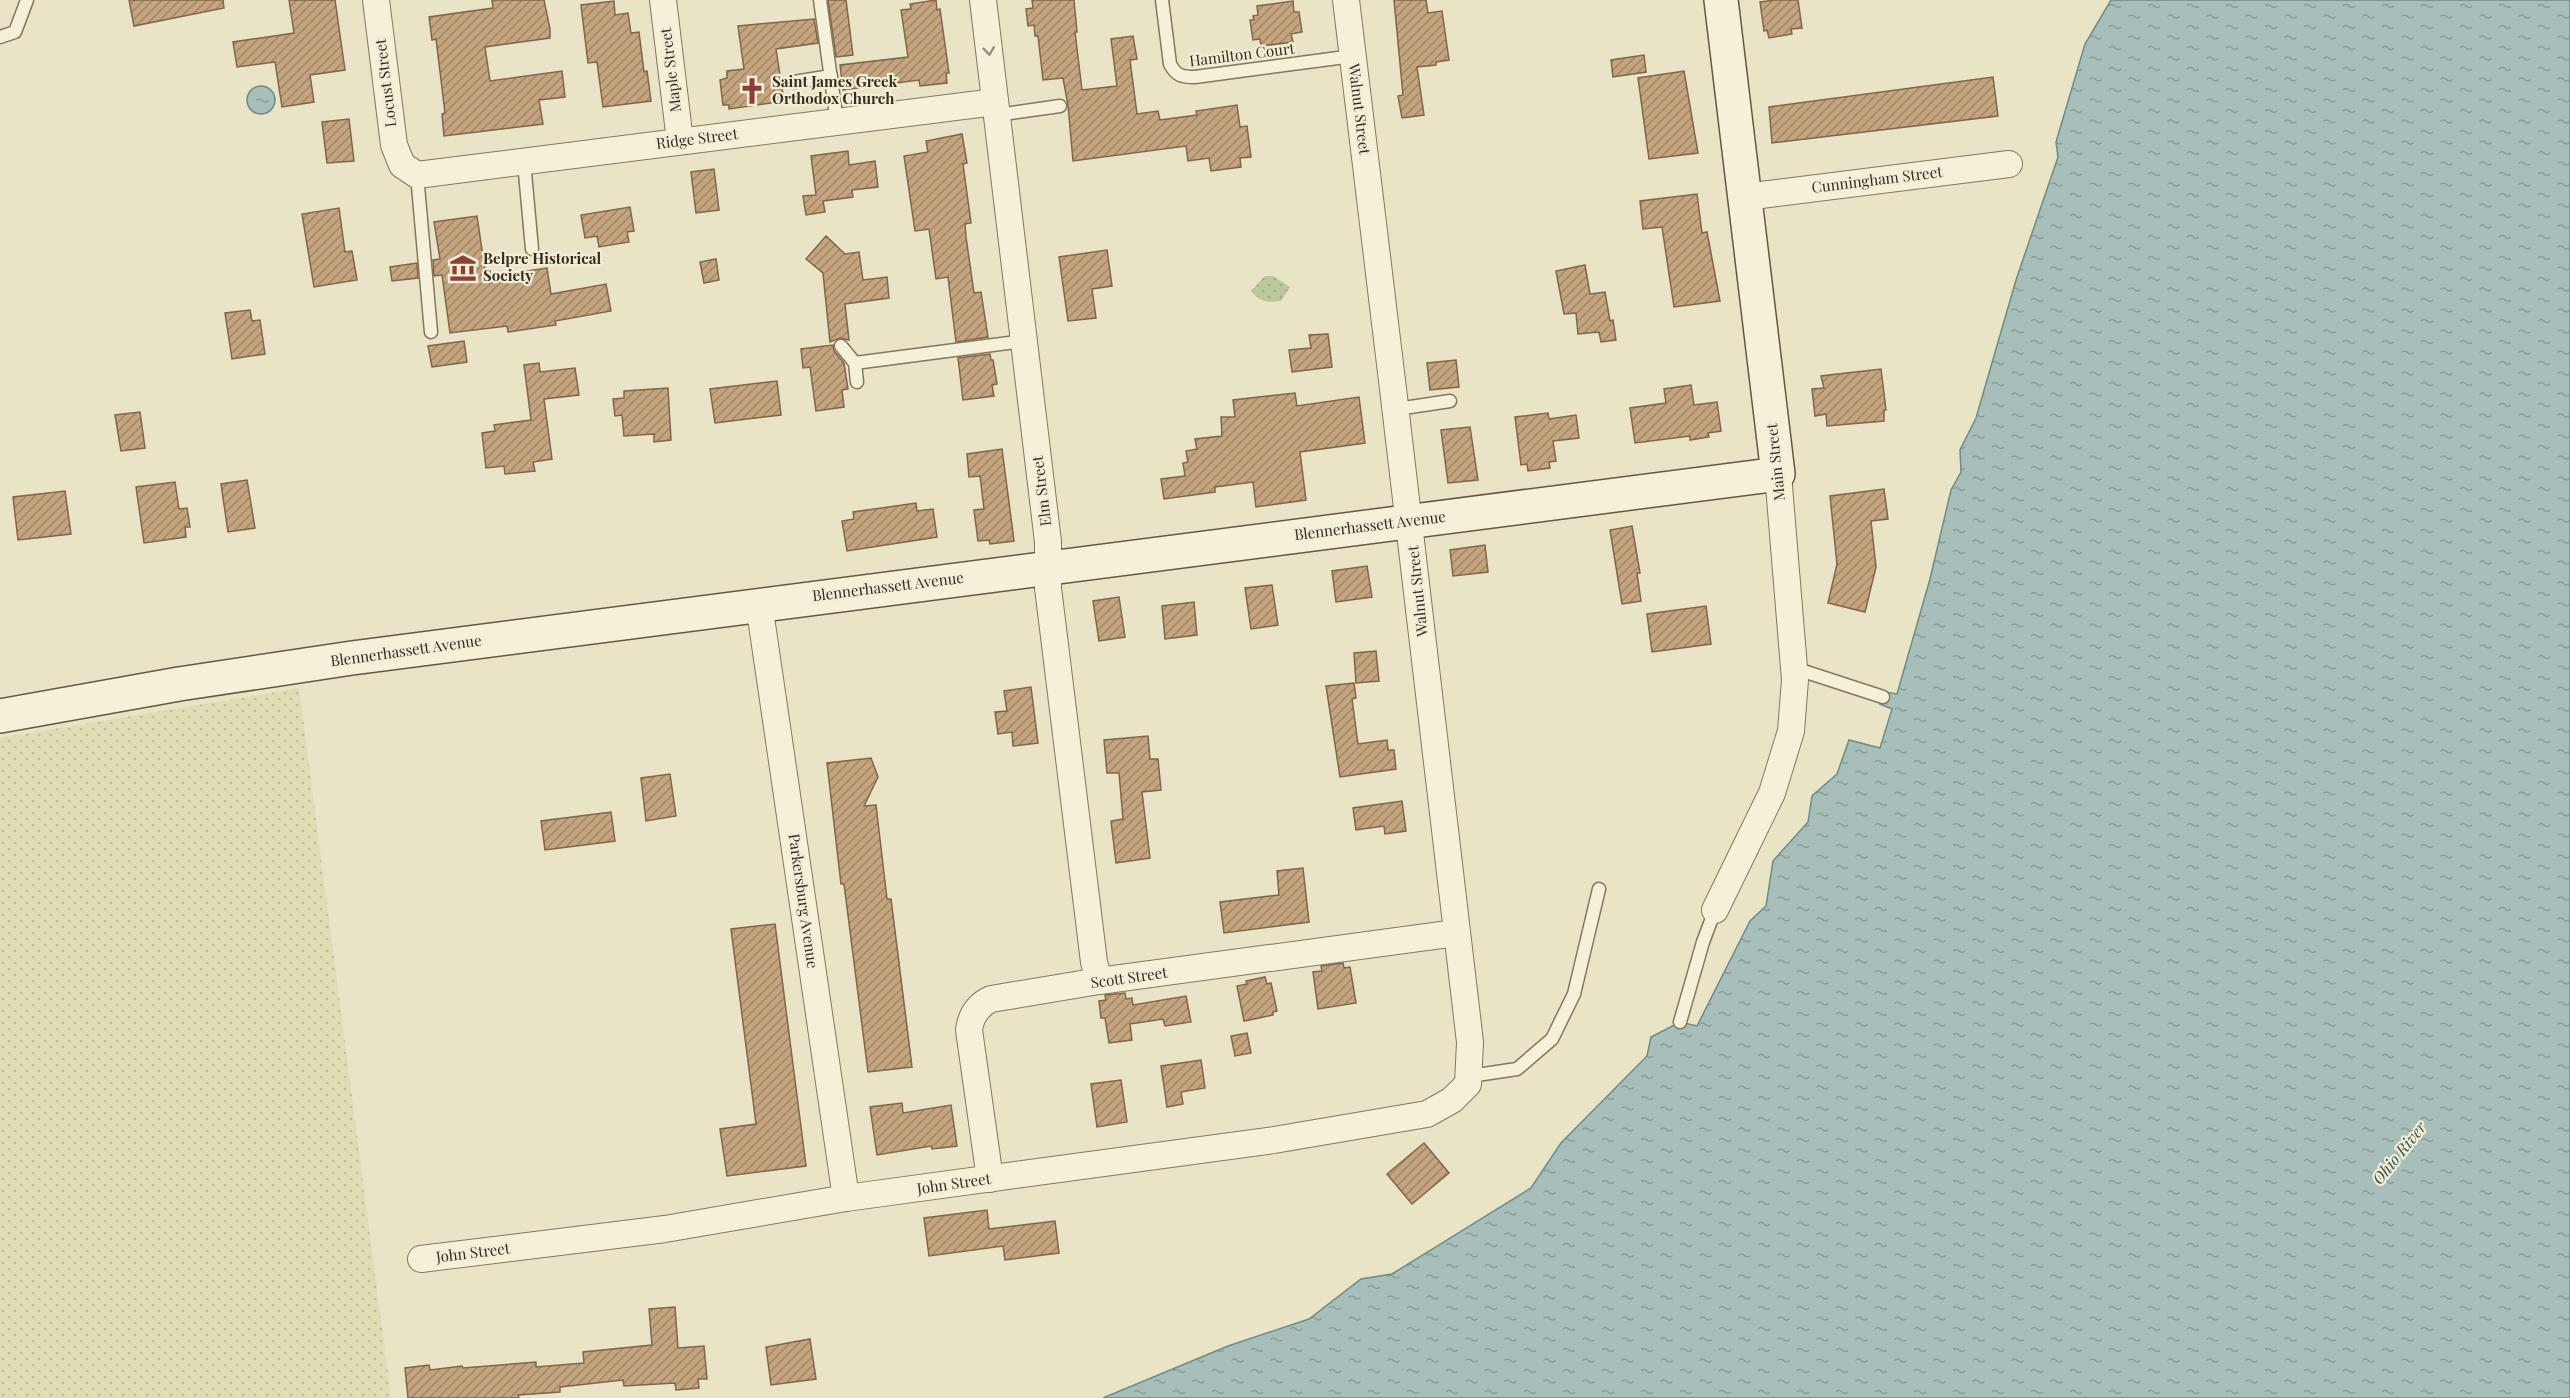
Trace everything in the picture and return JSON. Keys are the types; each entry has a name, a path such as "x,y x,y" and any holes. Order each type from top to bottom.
{"street":[{"name":"Locust Street","path":"376,0 394,145 409,170"},
{"name":"Maple Street","path":"663,0 680,141"},
{"name":"Elm Street","path":"983,0 1024,341 1049,567 1048,582 1052,622 1094,962 1099,981"},
{"name":"Walnut Street","path":"1346,0 1410,520 1470,1042 1470,1076"},
{"name":"Main Street","path":"1715,910 1772,793 1784,761 1795,703 1778,474 1721,0"},
{"name":"Ridge Street","path":"409,170 524,162 837,122 996,109"},
{"name":"Cunningham Street","path":"1745,196 2009,164"},
{"name":"Blennerhassett Avenue","path":"0,716 178,684 311,664 759,604 1778,474"},
{"name":"Parkersburg Avenue","path":"759,604 846,1198"},
{"name":"Scott Street","path":"990,1179 969,1030 970,1019 983,1003 991,999 1099,981 1456,933"},
{"name":"John Street","path":"421,1259 665,1229 846,1198 1274,1140 1427,1114 1441,1108 1463,1091 1470,1076"}],"lane":[{"path":"0,37 15,32 27,0"},
{"path":"820,0 837,122"},
{"name":"Hamilton Court","path":"1162,0 1170,64 1174,72 1182,77 1353,56"},
{"path":"794,82 831,76"},
{"path":"996,109 1060,106"},
{"path":"524,162 532,249"},
{"path":"409,170 430,332"},
{"path":"855,363 1024,341"},
{"path":"841,346 855,363 857,382"},
{"path":"1396,409 1450,401"},
{"path":"1794,668 1883,697"},
{"path":"1470,1076 1517,1069 1552,1040 1574,994 1599,890"},
{"path":"1680,1022 1702,942 1715,910"}],"shaded area":[{"path":"299,688 391,1398 0,1398 0,738"}],"green space":[{"path":"1265,276 1273,276 1290,287 1281,301 1264,301 1251,291"}],"water":[{"name":"Ohio River","path":"2111,0 2570,0 2570,1398 1103,1398 1228,1346 1309,1319 1361,1279 1392,1274 1531,1188 1561,1143 1647,1056 1651,1037 1680,1022 1697,1026 1750,921 1766,906 1773,861 1808,822 1812,796 1837,774 1849,740 1880,748 1892,709 1880,704 1886,692 1897,694 1930,579 1951,490 1961,472 1960,450 1976,418 2016,280 2058,157 2056,142 2085,44"},
{"path":"261,86 271,90 275,100 271,110 261,114 251,110 247,100 251,90"}],"building":[{"path":"129,0 223,0 224,8 134,26"},
{"path":"289,0 335,0 345,70 310,75 314,102 282,107 275,62 237,67 233,42 294,33"},
{"path":"492,0 544,0 550,38 485,47 490,81 562,71 565,97 539,100 543,124 444,136 442,114 445,113 436,39 432,40 429,17 493,8"},
{"path":"828,0 846,0 853,55 836,57"},
{"path":"936,0 937,10 940,9 949,73 946,73 947,83 920,86 919,80 843,90 840,65 908,57 901,10 911,9 910,4"},
{"path":"1032,0 1074,0 1077,32 1075,32 1082,90 1117,86 1111,39 1133,36 1137,59 1130,60 1137,114 1158,111 1160,120 1197,115 1196,111 1237,105 1240,127 1247,126 1251,157 1240,158 1241,167 1211,171 1209,158 1188,161 1186,146 1073,161 1063,78 1043,80 1038,36 1035,36 1034,25 1028,26 1026,9 1033,8"},
{"path":"1394,0 1426,0 1428,13 1442,11 1449,60 1436,62 1436,65 1417,67 1424,115 1402,118 1398,96 1403,95"},
{"path":"1798,0 1802,28 1791,29 1792,34 1769,38 1767,30 1764,31 1760,2"},
{"path":"614,1 615,15 628,13 631,33 639,32 644,72 647,71 651,101 603,107 597,62 588,63 581,5"},
{"path":"1293,1 1294,12 1299,12 1302,32 1291,34 1293,42 1261,46 1260,39 1253,40 1250,20 1254,20 1253,16 1258,15 1257,6"},
{"path":"814,19 818,43 776,49 784,101 729,109 729,105 723,105 720,80 727,78 727,71 744,69 738,26"},
{"path":"1644,55 1646,72 1613,77 1611,60"},
{"path":"1684,71 1698,153 1649,159 1638,78"},
{"path":"1993,77 1998,116 1772,143 1769,107"},
{"path":"349,119 354,161 327,163 322,122"},
{"path":"962,134 967,163 963,164 971,223 965,224 966,237 974,293 981,292 988,337 956,342 948,277 936,279 929,229 915,231 904,156 928,152 926,141"},
{"path":"848,151 849,165 875,161 878,187 852,190 853,197 823,201 825,212 806,215 803,196 816,195 811,156"},
{"path":"714,169 719,210 696,213 691,172"},
{"path":"1697,194 1702,233 1707,232 1720,301 1674,307 1662,227 1643,229 1640,201"},
{"path":"630,207 634,231 627,232 629,242 599,247 597,236 585,238 581,215"},
{"path":"339,208 345,252 352,251 357,280 314,287 302,214"},
{"path":"477,216 486,277 547,268 551,294 606,284 611,311 555,321 556,325 508,332 507,326 450,333 442,275 434,276 433,260 440,259 434,222"},
{"path":"826,236 845,254 859,252 863,280 887,277 889,298 845,304 849,340 840,338 830,342 823,273 806,259"},
{"path":"1107,250 1112,286 1092,289 1096,318 1068,321 1059,257"},
{"path":"716,259 719,280 704,283 700,262"},
{"path":"417,263 418,278 392,281 390,267"},
{"path":"1585,265 1590,294 1605,292 1616,340 1601,342 1599,332 1578,334 1576,313 1564,314 1556,271"},
{"path":"250,310 252,321 260,320 265,354 232,359 225,313"},
{"path":"1328,334 1332,367 1292,372 1289,350 1311,348 1309,335"},
{"path":"464,341 467,362 432,367 428,346"},
{"path":"833,345 834,351 844,363 848,389 842,390 844,407 816,411 810,367 803,368 801,349"},
{"path":"990,354 997,384 992,385 994,396 963,400 958,358"},
{"path":"1456,360 1459,387 1430,390 1427,363"},
{"path":"539,363 540,372 575,368 579,395 544,399 552,459 533,462 535,471 505,474 504,466 486,468 482,433 495,431 494,425 531,420 524,365"},
{"path":"1881,369 1886,410 1884,410 1884,421 1827,426 1826,414 1815,416 1812,389 1824,388 1821,376"},
{"path":"777,381 781,415 715,423 710,389"},
{"path":"1691,385 1694,405 1717,402 1721,431 1708,433 1709,437 1690,440 1690,436 1635,443 1630,408 1666,403 1664,389"},
{"path":"668,388 671,440 654,442 654,434 624,436 622,415 615,416 613,399 624,398 624,391"},
{"path":"1295,393 1297,406 1359,397 1365,443 1300,452 1306,500 1256,507 1253,482 1215,487 1215,492 1164,499 1161,479 1185,476 1183,463 1188,462 1186,451 1197,449 1195,439 1222,436 1221,417 1235,417 1233,400"},
{"path":"140,412 145,448 121,451 115,415"},
{"path":"1548,413 1549,419 1576,415 1579,438 1553,441 1556,461 1549,462 1550,468 1528,471 1527,464 1521,465 1515,417"},
{"path":"1470,427 1478,480 1448,483 1441,430"},
{"path":"1002,449 1014,541 990,544 989,540 978,541 974,510 984,509 980,476 969,477 967,454"},
{"path":"247,480 255,528 228,532 221,484"},
{"path":"175,482 179,509 187,508 190,527 185,527 186,537 144,543 136,487"},
{"path":"1884,489 1888,519 1871,521 1876,567 1865,612 1828,603 1837,564 1830,496"},
{"path":"65,491 71,534 18,540 13,497"},
{"path":"916,503 917,511 933,509 937,537 847,551 842,521 854,519 853,512"},
{"path":"1632,526 1640,573 1637,573 1641,601 1622,604 1610,530"},
{"path":"1485,545 1488,572 1453,576 1450,550"},
{"path":"1367,566 1372,597 1336,602 1332,571"},
{"path":"1272,585 1278,625 1251,629 1245,588"},
{"path":"1119,597 1125,637 1099,641 1093,601"},
{"path":"1194,602 1197,635 1165,639 1162,606"},
{"path":"1706,606 1711,644 1652,652 1647,614"},
{"path":"1376,651 1379,681 1356,683 1354,653"},
{"path":"1354,683 1356,698 1352,699 1358,744 1387,740 1388,750 1394,750 1396,769 1340,777 1326,686"},
{"path":"1031,687 1038,743 1013,746 1012,732 998,734 995,712 1007,711 1004,691"},
{"path":"1148,736 1150,759 1158,759 1161,790 1142,792 1150,858 1116,863 1111,821 1123,819 1119,773 1107,773 1104,740"},
{"path":"871,758 878,777 864,806 876,805 887,899 891,899 912,1067 868,1072 844,884 841,884 827,763"},
{"path":"670,774 676,816 646,821 641,778"},
{"path":"1402,801 1406,831 1385,834 1384,826 1356,830 1353,808"},
{"path":"611,812 615,841 545,850 541,821"},
{"path":"1303,868 1309,922 1224,933 1220,902 1279,895 1277,871"},
{"path":"775,924 806,1166 727,1176 720,1129 756,1124 731,929"},
{"path":"1343,963 1344,968 1350,967 1356,1003 1318,1009 1313,972 1322,971 1321,966"},
{"path":"1265,977 1267,984 1271,983 1277,1011 1273,1012 1273,1015 1244,1021 1237,986 1247,984 1246,981"},
{"path":"1125,993 1126,999 1132,998 1133,1005 1186,996 1191,1022 1165,1026 1163,1019 1130,1024 1132,1040 1109,1043 1105,1018 1101,1018 1099,1001 1106,1000 1105,995"},
{"path":"1247,1033 1251,1053 1235,1056 1231,1036"},
{"path":"1201,1060 1205,1088 1181,1092 1183,1104 1167,1107 1161,1066"},
{"path":"1121,1080 1127,1122 1097,1127 1091,1084"},
{"path":"902,1103 903,1113 951,1105 957,1146 932,1149 931,1146 877,1155 870,1107"},
{"path":"1424,1143 1449,1173 1412,1204 1387,1174"},
{"path":"987,1210 989,1229 1055,1221 1059,1253 1005,1260 1003,1246 929,1256 924,1218"},
{"path":"675,1307 678,1348 704,1346 707,1379 698,1379 699,1388 676,1390 675,1383 624,1386 623,1380 560,1387 560,1392 518,1395 519,1398 408,1398 405,1368 429,1365 430,1370 536,1362 536,1367 584,1363 583,1352 652,1345 649,1309"},
{"path":"810,1339 816,1379 771,1385 766,1347"}],"place":[{"name":"Saint James Greek Orthodox Church","path":"752,91"},
{"name":"Belpre Historical Society","path":"463,268"}]}
